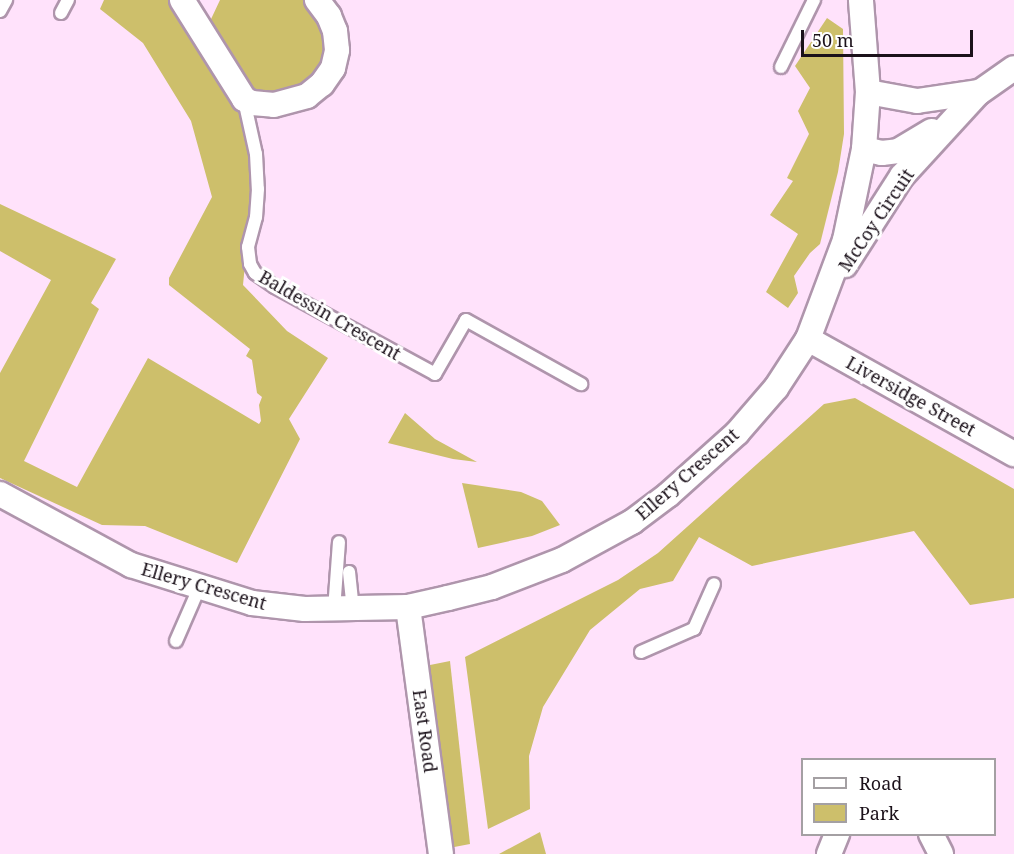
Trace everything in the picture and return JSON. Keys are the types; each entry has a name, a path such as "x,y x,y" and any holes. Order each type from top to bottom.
{"street":[{"path":"182,0 244,99 264,105 290,103 308,96 328,77 335,59 337,40 329,16 317,0"},
{"name":"Ellery Crescent","path":"0,494 131,565 252,603 305,609 408,607 492,587 562,560 632,522 674,490 737,432 776,388 808,339 826,297 848,230 864,149 868,92 858,3"},
{"name":"McCoy Circuit","path":"864,149 888,153 907,147 1014,68"},
{"name":"McCoy Circuit","path":"868,92 917,101 979,92"},
{"name":"McCoy Circuit","path":"826,297 902,176 979,92"},
{"name":"Liversidge Street","path":"808,339 1014,453"},
{"name":"East Road","path":"408,607 441,854"},
{"path":"829,854 836,836"},
{"path":"932,836 941,854"}],"lane":[{"path":"0,11 6,0"},
{"path":"61,14 68,0"},
{"path":"781,67 814,0"},
{"name":"Baldessin Crescent","path":"244,99 253,134 258,189 256,217 248,247 250,264 255,273 275,287 435,374 466,320 581,384"},
{"path":"339,542 344,610"},
{"path":"344,610 349,572"},
{"path":"641,652 694,630 714,584"},
{"path":"176,641 200,588"}],"green space":[{"path":"104,0 182,0 204,34 220,0 317,0 323,7 328,77 252,103 256,154 243,285 287,331 328,358 289,419 300,439 237,563 145,526 102,525 0,478 0,373 51,280 0,251 0,204 116,259 91,303 99,309 24,461 77,487 148,358 259,424 261,421 259,405 262,397 257,393 252,360 246,356 250,349 169,285 169,278 212,197 191,121 143,43 100,9"},
{"path":"827,18 843,29 844,134 838,172 820,244 810,253 794,276 798,293 788,308 766,292 798,234 770,215 793,181 787,178 809,134 798,111 810,88 795,66"},
{"path":"855,398 1014,489 1014,598 970,605 914,531 752,566 699,537 673,581 640,589 590,630 543,707 529,756 530,809 488,829 465,657 618,580 658,553 824,404"},
{"path":"405,413 435,439 477,462 453,459 388,443"},
{"path":"462,483 521,492 542,501 560,525 532,536 478,548"},
{"path":"450,661 470,844 449,848 425,666"},
{"path":"540,832 546,854 499,854"}]}
